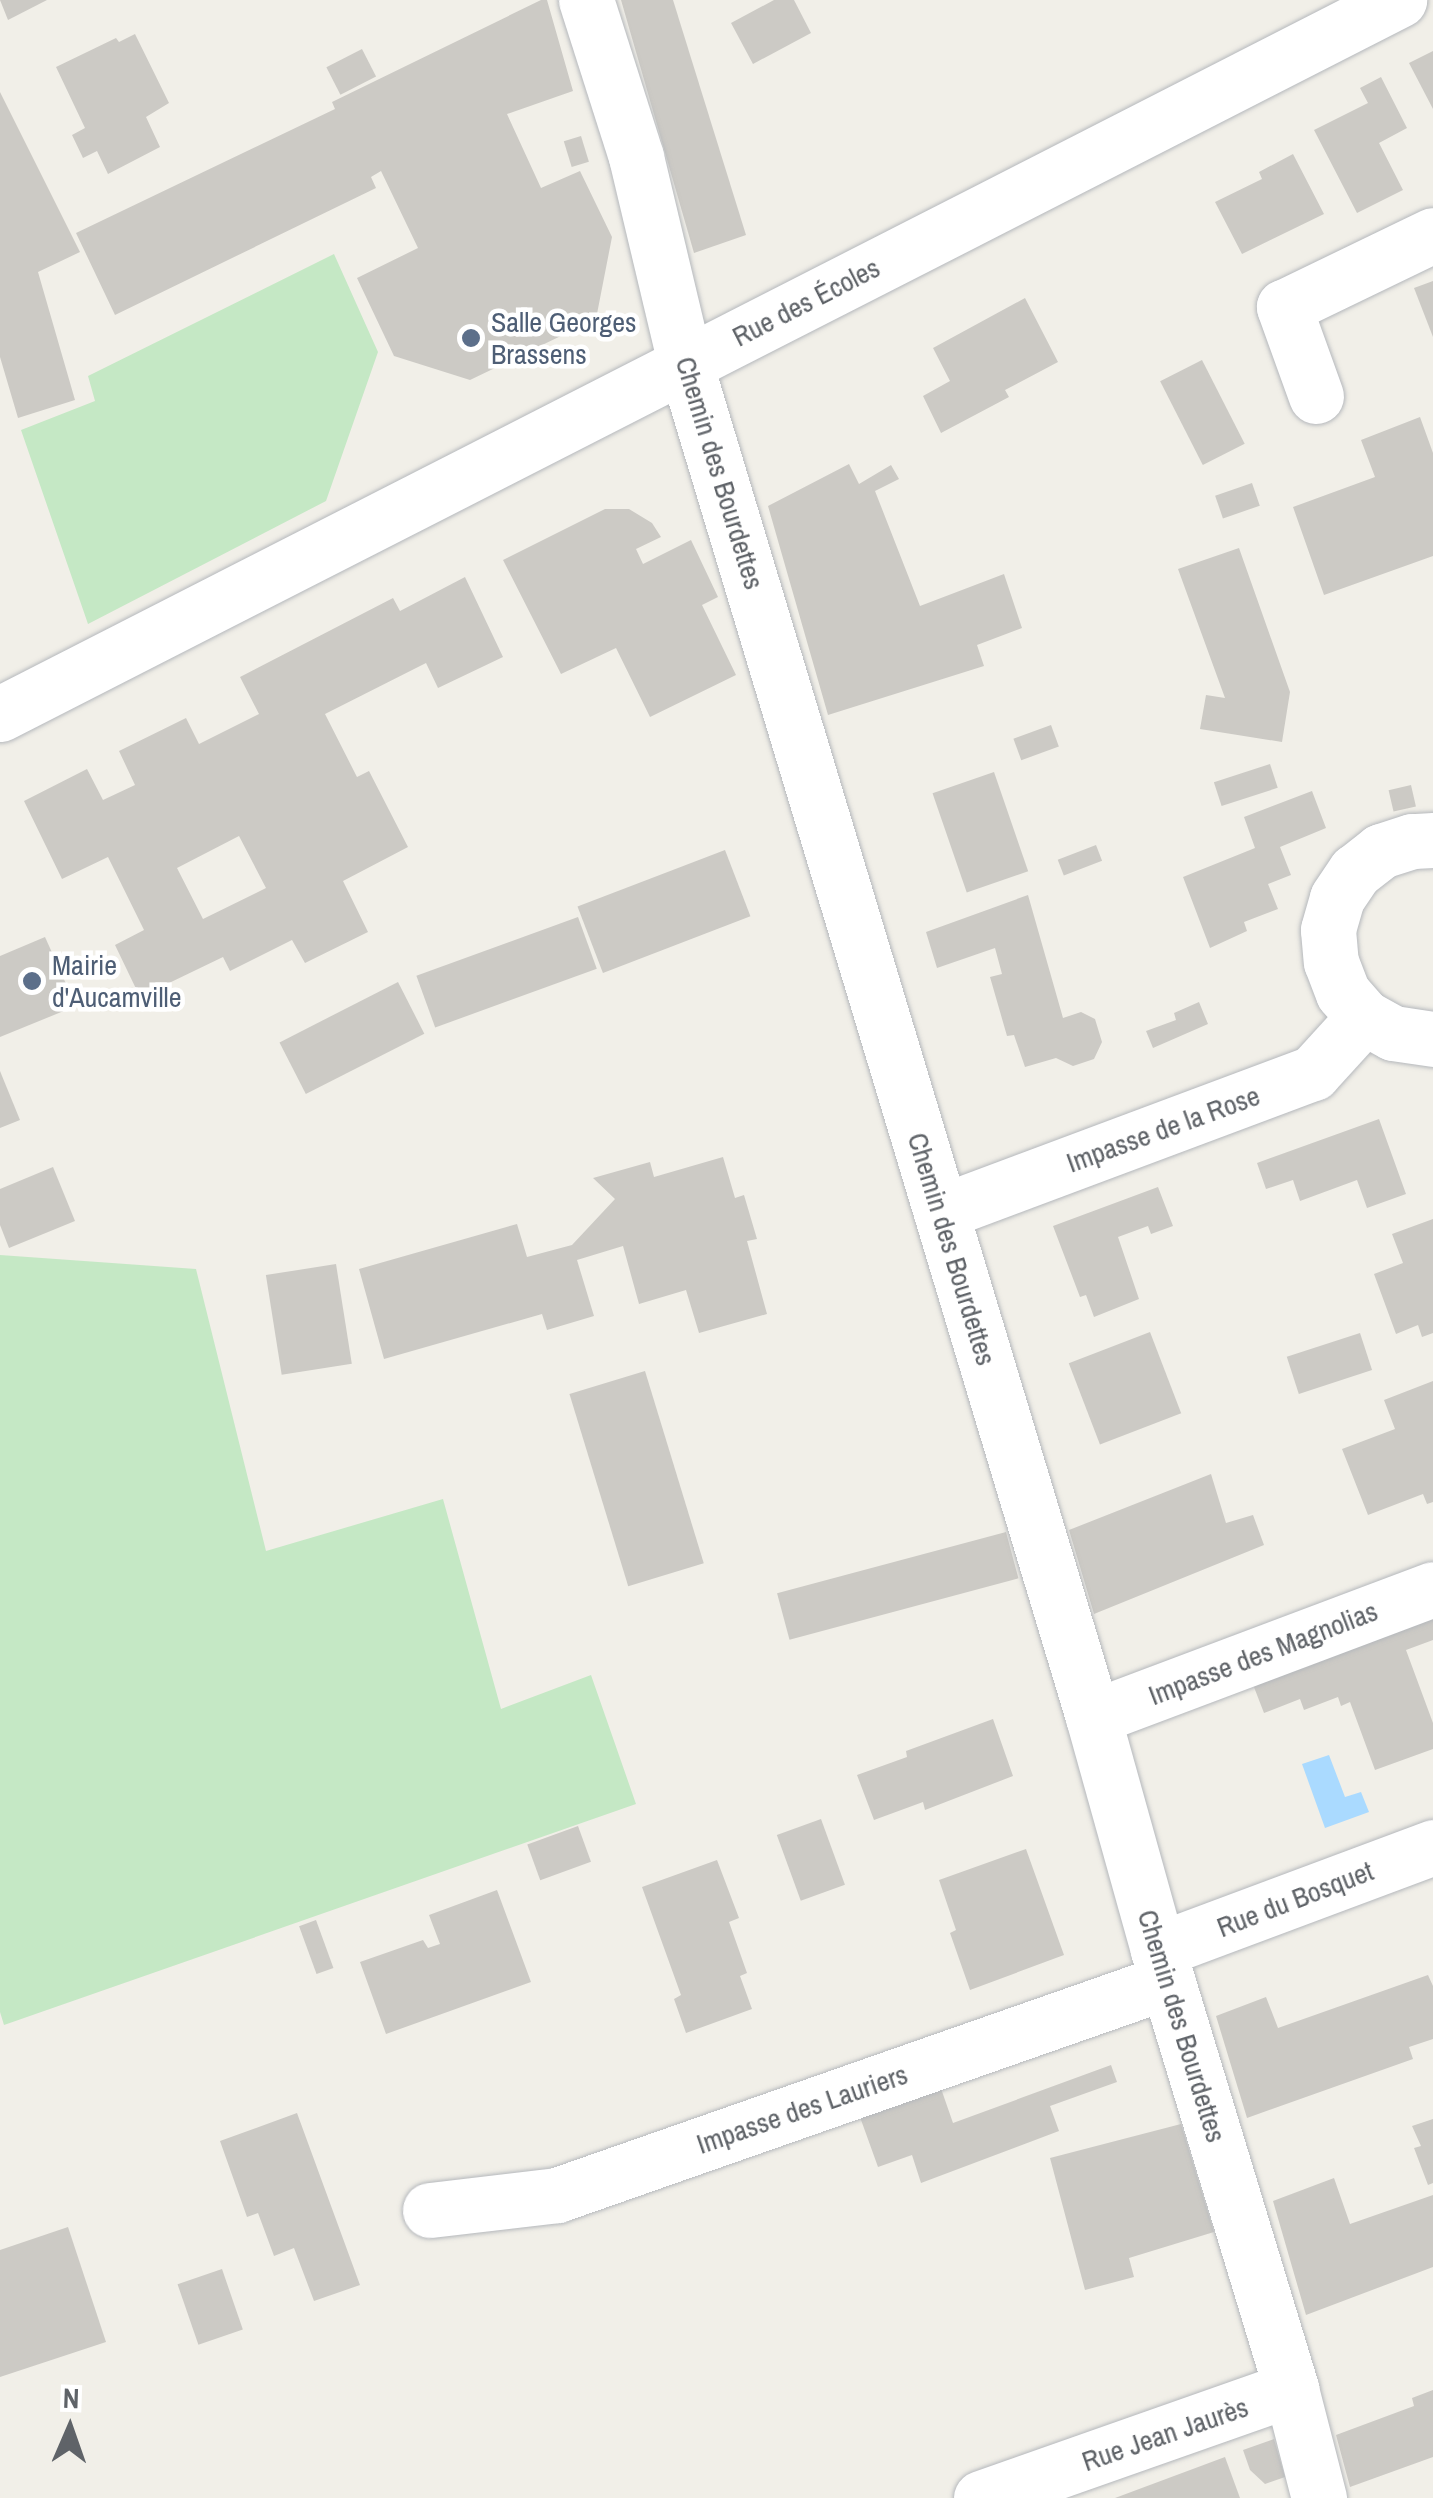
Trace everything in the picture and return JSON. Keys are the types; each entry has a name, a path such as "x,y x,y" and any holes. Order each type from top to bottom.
{"street":[{"name":"Chemin des Bourdettes","path":"586,0 636,157 685,363 1093,1717 1163,1966 1291,2389 1319,2498"},
{"name":"Rue des Écoles","path":"0,714 1398,0"},
{"path":"1316,396 1284,307 1433,235"},
{"path":"1433,840 1412,841 1381,851 1355,871 1337,898 1328,930 1330,962 1343,993 1364,1017 1394,1034 1433,1039"},
{"name":"Impasse de la Rose","path":"941,1212 1314,1073 1364,1017"},
{"name":"Impasse des Magnolias","path":"1093,1717 1433,1588"},
{"name":"Rue du Bosquet","path":"1163,1966 1433,1846"},
{"name":"Impasse des Lauriers","path":"430,2210 557,2196 1163,1966"},
{"name":"Rue Jean Jaurès","path":"982,2498 1291,2389"}],"green space":[{"path":"334,254 378,352 326,501 88,624 21,430 95,401 88,376"},
{"path":"0,1255 196,1269 266,1551 443,1499 501,1709 591,1675 636,1804 4,2025 0,2012"}],"water":[{"path":"1329,1755 1345,1797 1361,1792 1369,1812 1325,1828 1302,1764"}],"building":[{"path":"0,0 47,0 8,20"},
{"path":"547,0 573,91 507,114 541,188 580,171 612,237 596,319 470,380 394,356 357,278 418,248 381,171 371,177 376,188 115,315 76,233 335,109 332,102"},
{"path":"621,0 673,0 746,235 694,253"},
{"path":"774,0 794,0 811,33 753,64 731,23"},
{"path":"135,34 169,103 146,117 160,147 108,174 97,151 83,158 72,135 85,128 56,67 116,38 119,42"},
{"path":"362,49 376,77 340,95 326,67"},
{"path":"1433,51 1433,109 1409,63"},
{"path":"1381,77 1407,128 1379,143 1403,190 1357,213 1314,130 1368,103 1360,88"},
{"path":"0,92 80,252 38,272 75,400 18,418 0,357"},
{"path":"581,136 589,162 572,167 564,141"},
{"path":"1293,154 1324,214 1242,254 1215,202 1262,179 1259,172"},
{"path":"1433,281 1433,337 1414,288"},
{"path":"1025,298 1058,362 1005,390 1009,397 941,433 923,396 950,381 933,348"},
{"path":"1202,360 1245,444 1203,465 1160,381"},
{"path":"1420,417 1433,453 1433,556 1324,595 1293,507 1375,477 1361,440"},
{"path":"849,464 859,484 891,465 899,479 875,491 920,606 1004,574 1022,628 977,645 984,666 828,715 768,506"},
{"path":"1252,483 1260,506 1223,518 1215,496"},
{"path":"605,509 629,509 652,523 661,537 636,549 643,564 691,540 718,597 702,605 736,675 650,717 616,648 561,674 503,560"},
{"path":"1239,548 1290,692 1282,742 1200,729 1206,695 1225,698 1178,569"},
{"path":"465,577 503,657 438,688 426,663 325,714 357,777 369,771 408,847 343,881 368,932 305,963 292,940 230,971 223,957 140,997 115,945 144,930 108,857 62,879 24,801 87,769 103,800 135,785 119,751 186,718 199,744 259,714 240,677 393,598 400,611","holes":["239,836 266,888 203,919 177,868"]},
{"path":"1051,725 1059,747 1021,760 1013,739"},
{"path":"1270,764 1278,788 1222,806 1214,782"},
{"path":"994,772 1028,871 967,892 933,793"},
{"path":"1411,785 1416,806 1394,812 1389,790"},
{"path":"1312,791 1326,828 1280,847 1291,875 1268,884 1278,909 1244,922 1247,931 1210,948 1183,877 1255,848 1244,817"},
{"path":"1096,845 1102,861 1064,876 1058,860"},
{"path":"725,850 750,916 603,973 577,907"},
{"path":"1028,895 1063,1018 1081,1012 1095,1019 1102,1042 1094,1059 1073,1066 1056,1058 1025,1067 1014,1035 1007,1036 990,977 1002,974 995,948 937,968 926,932"},
{"path":"578,917 597,969 435,1028 416,976"},
{"name":"Mairie d'Aucamville","path":"45,937 76,1006 0,1037 0,956"},
{"path":"398,982 424,1034 306,1094 279,1042"},
{"path":"1199,1002 1208,1024 1153,1048 1146,1031 1176,1020 1174,1013"},
{"name":"Mairie d'Aucamville","path":"0,1071 20,1120 0,1128"},
{"path":"1379,1119 1406,1194 1367,1208 1357,1180 1300,1201 1293,1180 1266,1189 1257,1163"},
{"path":"723,1157 735,1198 744,1195 757,1239 747,1241 767,1314 699,1333 686,1290 639,1304 623,1246 577,1260 594,1316 547,1330 542,1314 384,1359 359,1269 517,1224 527,1257 572,1245 615,1199 593,1178 650,1162 654,1177"},
{"path":"53,1167 75,1221 9,1248 0,1225 0,1189"},
{"path":"1158,1187 1173,1226 1151,1234 1148,1226 1118,1237 1139,1299 1094,1317 1086,1295 1080,1297 1053,1226"},
{"path":"1433,1219 1433,1333 1422,1337 1418,1325 1396,1334 1374,1274 1403,1263 1392,1234"},
{"path":"336,1264 352,1364 282,1375 266,1275"},
{"path":"1150,1332 1181,1413 1100,1444 1069,1363"},
{"path":"1360,1333 1372,1370 1299,1394 1287,1357"},
{"path":"645,1371 704,1563 628,1586 569,1394"},
{"path":"1433,1381 1433,1502 1427,1504 1423,1494 1368,1515 1342,1449 1395,1429 1384,1400"},
{"path":"1211,1474 1226,1523 1253,1515 1264,1545 1094,1614 1069,1530"},
{"path":"1006,1532 1018,1578 789,1640 777,1593"},
{"path":"1433,1612 1433,1640 1406,1650 1433,1723 1433,1749 1375,1770 1350,1702 1341,1706 1338,1697 1304,1710 1300,1699 1264,1713 1252,1682"},
{"path":"993,1719 1013,1776 925,1810 923,1802 874,1820 857,1775 907,1757 906,1751"},
{"path":"821,1819 845,1885 801,1901 777,1835"},
{"path":"578,1826 591,1862 540,1880 527,1844"},
{"path":"1026,1849 1064,1955 970,1990 950,1933 956,1930 939,1880"},
{"path":"717,1860 739,1918 729,1922 747,1973 740,1976 752,2009 686,2033 674,1999 681,1995 642,1887"},
{"path":"497,1890 531,1982 386,2034 360,1962 423,1940 428,1948 440,1944 429,1915"},
{"path":"316,1920 333,1968 317,1974 299,1926"},
{"path":"1428,1975 1433,1986 1433,2039 1409,2047 1413,2059 1247,2118 1216,2016 1266,1997 1278,2028"},
{"path":"1111,2065 1117,2082 1050,2106 1059,2131 921,2183 912,2155 878,2167 856,2106 937,2077 953,2123"},
{"path":"297,2113 360,2285 314,2301 294,2248 274,2256 258,2213 247,2217 220,2141"},
{"path":"1433,2119 1433,2183 1428,2185 1414,2148 1421,2146 1412,2126"},
{"path":"1181,2124 1214,2232 1129,2258 1134,2277 1085,2290 1050,2158"},
{"path":"1334,2178 1350,2224 1433,2195 1433,2267 1306,2315 1273,2201"},
{"path":"68,2227 106,2342 0,2377 0,2250"},
{"path":"222,2269 243,2330 198,2345 178,2284"},
{"path":"1433,2390 1433,2457 1350,2487 1336,2435 1414,2406 1412,2398"},
{"path":"1274,2439 1285,2477 1265,2484 1250,2470 1243,2450"},
{"path":"1225,2457 1240,2498 1115,2498"}],"place":[{"name":"Salle Georges Brassens","path":"471,338"},
{"name":"Mairie d'Aucamville","path":"32,981"}]}
